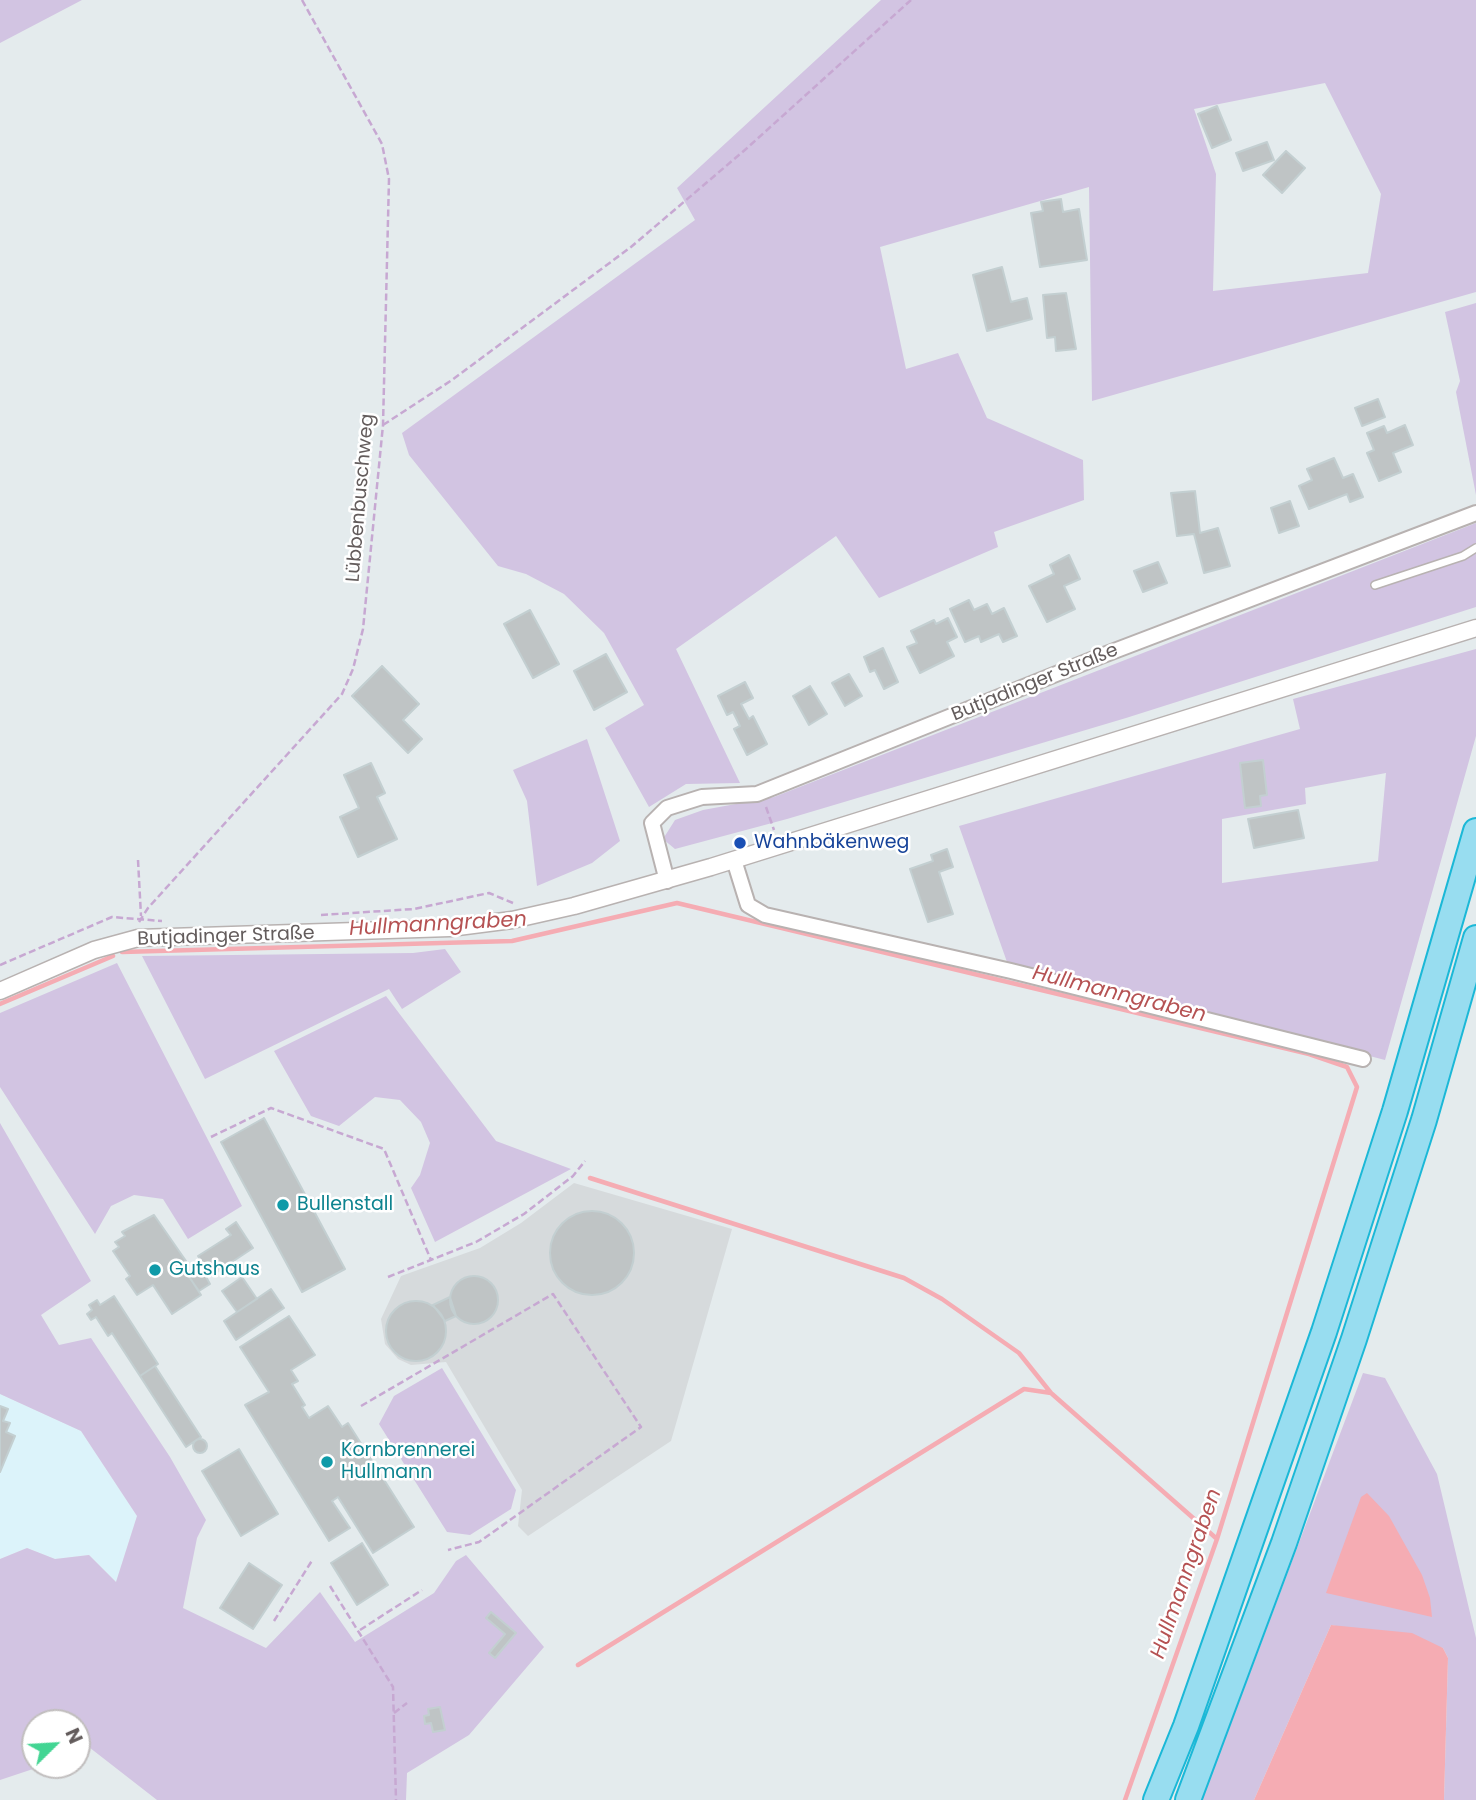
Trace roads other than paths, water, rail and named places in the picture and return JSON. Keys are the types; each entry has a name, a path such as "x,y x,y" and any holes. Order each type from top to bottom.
{"highway":[{"path":"1156,1800 1210,1660 1328,1320 1395,1111 1476,831"},
{"path":"1188,1800 1284,1544 1354,1339 1424,1120 1476,938"}],"street":[{"name":"Butjadinger Straße","path":"667,881 652,823 667,808 702,797 757,794 1114,651 1476,513"},
{"name":"Butjadinger Straße","path":"0,990 94,950 138,938 450,928 529,916 667,881 1476,628"},
{"path":"734,860 748,905 765,915 1011,971 1363,1059"}],"lane":[{"path":"1375,584 1463,556 1476,548"}],"waterway":[{"name":"Hullmanngraben","path":"122,952 512,941 677,903 1309,1054 1347,1067 1357,1087 1217,1539 1125,1800"},
{"name":"Hullmanngraben","path":"0,1004 113,956"},
{"path":"590,1178 904,1278 942,1299 1019,1353 1051,1393 1217,1539"},
{"path":"578,1665 1024,1389 1051,1393"}],"place":[{"name":"Wahnbäkenweg","path":"740,843"},
{"name":"Bullenstall","path":"283,1205"},
{"name":"Gutshaus","path":"155,1270"},
{"name":"Kornbrennerei Hullmann","path":"327,1462"}]}
